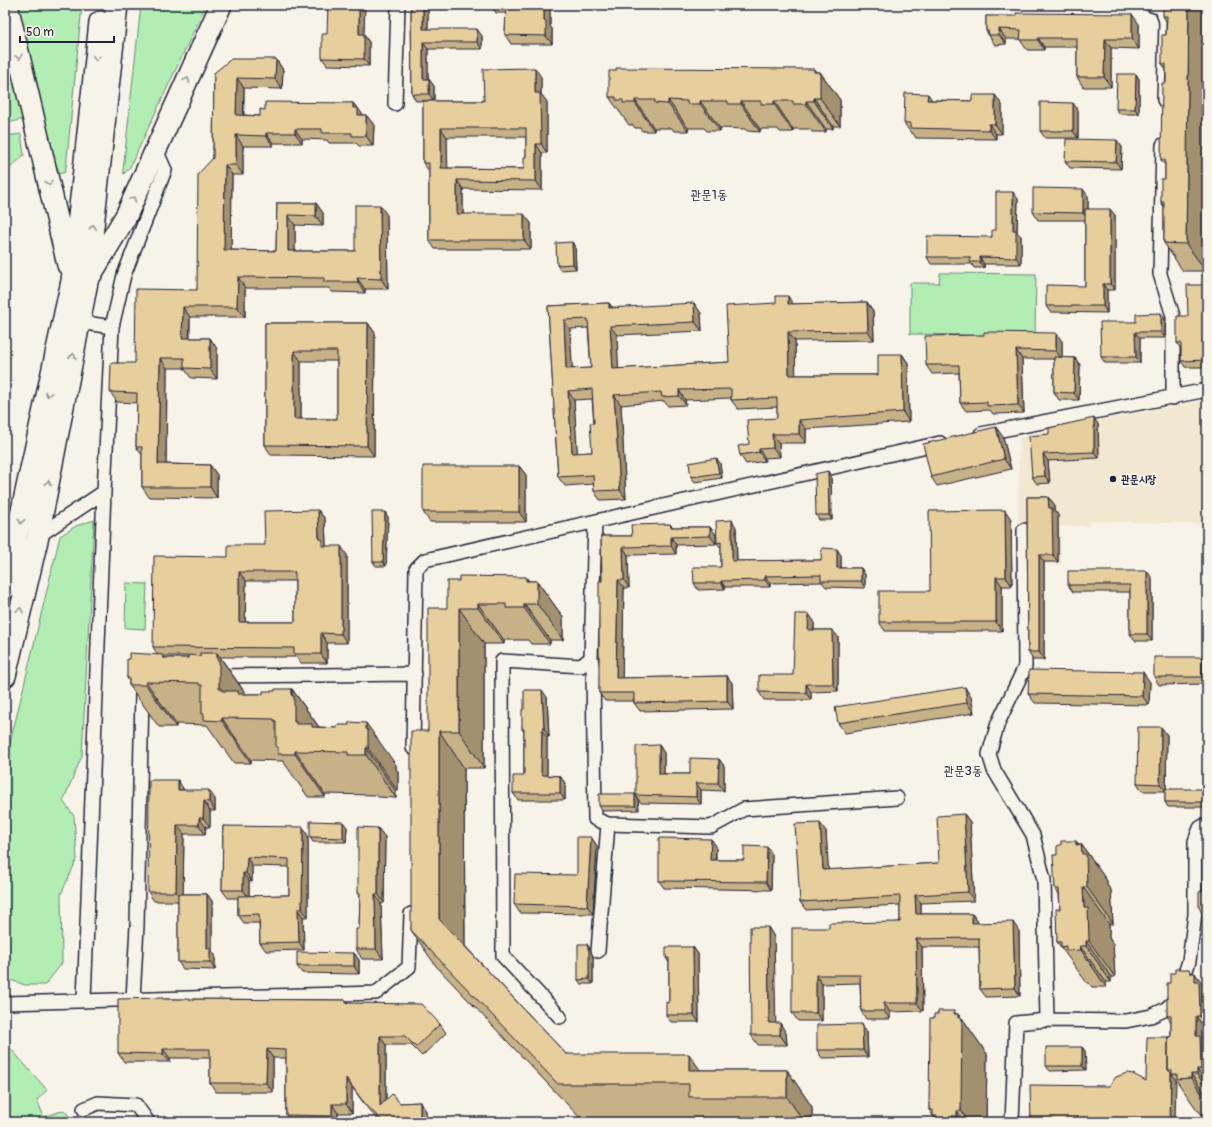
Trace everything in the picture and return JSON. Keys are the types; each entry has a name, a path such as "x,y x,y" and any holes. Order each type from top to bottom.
{"highway":[{"path":"7,5 79,281"},
{"path":"5,676 38,536 79,322 79,281 102,5"},
{"path":"5,588 79,281 117,5"},
{"path":"79,281 126,216 221,5"}],"street":[{"path":"395,104 398,5"},
{"path":"1152,5 1162,8 1166,22 1164,116"},
{"path":"1164,132 1160,274 1173,316 1173,398"},
{"path":"84,1000 112,327 124,275 165,170 156,150"},
{"path":"79,322 112,327"},
{"path":"969,436 1016,426 1173,398 1207,390"},
{"path":"413,762 416,569 425,560 953,440"},
{"path":"38,536 104,492"},
{"path":"595,522 591,658 593,670 595,819 608,824 710,827 744,809 897,798"},
{"path":"1024,530 1025,667 998,723 989,754 994,770 1033,835 1044,880 1047,1020"},
{"path":"560,1017 503,956 502,661 581,666 591,658"},
{"path":"200,676 414,674"},
{"path":"133,999 137,926 142,694 153,677"},
{"path":"598,951 608,824"},
{"path":"1012,1122 1016,1023 1047,1020 1126,1021 1151,1016 1166,1009 1177,998 1189,961 1195,914 1195,841 1200,828 1207,824"},
{"path":"5,1003 376,993 408,967 411,904"},
{"path":"84,1109 98,1103 136,1105 148,1122"}],"shaded area":[{"name":"관문시장","path":"1207,400 1207,524 1090,521 1089,526 1060,526 1061,564 1032,565 1030,522 1018,521 1019,437 1098,420"}],"green space":[{"path":"16,5 82,5 66,168 65,172 60,174 54,160"},
{"path":"141,5 206,5 130,167 124,174 123,170"},
{"path":"5,47 23,119 5,124"},
{"path":"21,134 24,155 5,173 5,136"},
{"path":"940,273 1036,274 1035,336 910,334 910,283 939,283"},
{"path":"94,520 82,756 63,801 74,816 77,859 61,894 62,963 45,985 25,985 5,978 5,764 60,536 76,526"},
{"path":"126,583 147,584 145,629 125,628"},
{"path":"5,1042 47,1090 37,1100 44,1117 64,1110 74,1122 5,1122"}],"building":[{"path":"328,5 359,5 359,34 364,34 364,59 322,58 322,34 327,34"},
{"path":"411,5 423,5 423,29 477,29 477,42 423,42 423,79 429,79 429,94 412,94"},
{"path":"506,5 544,5 546,36 505,35"},
{"path":"1163,5 1189,5 1186,244 1164,243 1164,202 1161,202 1161,179 1165,179 1165,160 1161,160 1162,83 1166,83 1166,64 1162,64 1162,35 1166,35 1167,16 1163,16"},
{"path":"1016,13 1132,14 1132,39 1105,39 1104,77 1077,77 1077,38 1038,38 1038,40 1020,40 1021,30 999,29 999,35 989,35 988,31 986,31 986,16 1016,16"},
{"path":"231,59 276,59 275,79 237,78 236,115 260,116 260,109 265,110 265,102 353,103 353,108 358,108 358,115 366,115 366,136 352,136 352,133 322,133 322,129 295,129 295,133 266,133 266,136 236,135 236,165 225,165 224,250 276,251 277,203 316,203 316,216 288,215 288,251 355,251 355,205 380,205 381,279 357,278 358,282 324,282 324,278 238,277 237,307 183,307 182,338 210,338 210,369 184,368 184,358 160,358 158,464 210,465 210,487 142,487 142,447 136,447 137,393 110,392 111,363 135,363 136,289 197,290 198,174 213,158 214,73"},
{"path":"535,68 535,93 540,93 541,144 536,144 536,181 457,180 457,214 524,214 524,240 429,240 429,163 423,163 423,101 484,101 483,69","holes":["441,128 526,128 526,157 524,157 524,169 441,168"]},
{"path":"616,68 814,69 814,72 820,72 820,98 814,98 814,101 806,101 806,104 793,104 793,101 774,101 774,104 761,104 761,101 741,101 741,104 728,104 728,101 700,101 700,104 687,104 687,101 668,100 668,104 655,103 655,100 635,100 635,103 623,103 623,100 616,100 616,97 609,97 609,71 616,71"},
{"path":"1117,74 1136,74 1135,109 1116,109"},
{"path":"905,93 928,94 927,100 972,101 972,95 995,95 995,124 989,124 989,130 910,128 910,123 904,123"},
{"path":"1040,102 1073,103 1073,131 1040,131"},
{"path":"1066,139 1117,140 1116,162 1065,161"},
{"path":"1033,188 1083,189 1083,213 1033,212"},
{"path":"996,192 1013,192 1013,230 1016,230 1016,258 980,257 980,262 970,262 970,257 927,257 927,236 992,237 992,230 996,230"},
{"path":"1085,209 1110,209 1110,284 1103,284 1103,306 1046,306 1046,285 1085,286"},
{"path":"572,242 573,264 557,265 556,243"},
{"path":"1187,285 1207,285 1207,360 1181,361 1181,343 1177,343 1177,316 1188,316"},
{"path":"776,296 788,296 788,304 867,302 868,331 788,332 789,375 878,375 878,354 902,354 903,412 799,420 799,434 772,434 773,448 759,449 759,452 740,455 738,446 749,444 747,420 777,418 777,398 731,400 731,389 679,390 679,396 662,397 661,392 614,395 620,490 594,491 593,475 558,477 548,306 609,303 609,308 694,303 695,322 610,326 613,369 729,362 726,306 776,303","holes":["588,319 591,368 566,369 564,320","592,389 594,423 590,423 592,452 572,453 568,391"]},
{"path":"1161,313 1161,332 1135,332 1136,357 1101,357 1100,322 1136,322 1136,314"},
{"path":"265,323 368,323 367,446 265,445","holes":["294,351 337,351 337,419 294,419"]},
{"path":"984,332 1056,333 1056,351 1016,350 1018,405 987,406 987,402 960,403 959,365 926,365 925,336 984,335"},
{"path":"1054,357 1075,358 1074,393 1054,392"},
{"path":"1094,418 1094,452 1043,454 1045,476 1032,477 1029,436 1049,434 1049,428"},
{"path":"996,427 1004,459 931,477 923,444"},
{"path":"716,458 719,473 691,477 689,463"},
{"path":"423,466 519,466 519,512 423,512"},
{"path":"828,471 829,515 816,515 815,474"},
{"path":"1027,497 1048,497 1049,508 1052,508 1053,555 1039,555 1039,652 1028,652"},
{"path":"318,510 319,539 322,539 322,546 341,546 341,634 321,633 321,654 294,654 294,648 153,647 154,556 228,557 228,545 265,545 264,511","holes":["239,572 295,572 295,622 239,622"]},
{"path":"1005,510 1006,577 996,577 996,622 879,622 879,591 930,591 929,511"},
{"path":"372,512 385,512 383,562 373,562"},
{"path":"732,520 732,561 821,560 822,548 837,549 837,568 861,568 861,581 821,581 821,575 765,576 765,580 694,583 693,567 721,567 721,542 717,543 716,521"},
{"path":"670,524 671,527 710,527 710,536 671,537 671,546 623,547 624,580 618,580 616,678 727,676 727,701 634,703 634,693 599,693 599,581 602,581 601,536 632,536 631,525"},
{"path":"1068,571 1147,571 1147,634 1130,634 1130,585 1068,585"},
{"path":"459,576 526,577 526,581 537,581 537,604 524,604 524,608 506,608 506,604 478,604 478,608 459,608 459,731 439,731 439,919 566,1054 689,1054 689,1070 787,1070 787,1097 689,1097 689,1084 558,1084 411,930 411,731 428,731 428,608 447,608 447,581 459,581"},
{"path":"795,614 809,614 808,630 832,630 833,684 806,684 806,693 759,692 759,675 793,675"},
{"path":"129,653 163,655 163,658 188,658 188,655 200,656 200,653 217,653 217,660 219,660 219,689 222,689 222,691 238,691 238,694 263,694 263,691 292,689 292,696 294,696 294,722 296,722 296,724 312,724 312,727 337,728 337,725 349,725 349,722 366,723 366,729 368,730 368,748 366,748 366,755 348,755 348,752 295,751 295,754 278,754 278,747 276,747 276,721 274,721 274,719 222,718 222,721 204,720 204,714 202,714 202,685 199,685 199,683 146,682 146,685 129,685 129,678 127,678 127,659 129,659"},
{"path":"1154,657 1202,657 1202,677 1154,677"},
{"path":"1029,670 1143,672 1142,696 1028,694"},
{"path":"965,687 967,703 838,723 835,707"},
{"path":"524,690 542,690 544,729 542,730 541,772 543,775 560,776 560,793 513,793 513,776 524,776 524,729 522,729 522,709 524,709"},
{"path":"1138,727 1161,727 1160,784 1137,783"},
{"path":"659,745 659,774 690,774 690,758 719,759 718,783 696,783 696,797 636,795 636,746"},
{"path":"149,780 178,780 178,790 209,790 209,802 204,801 203,818 199,818 199,825 177,825 176,892 148,892"},
{"path":"1165,789 1204,789 1204,802 1165,802"},
{"path":"599,794 635,794 635,806 599,806"},
{"path":"964,814 968,892 915,895 916,914 972,914 972,923 1013,922 1015,988 980,989 979,938 916,939 917,1003 884,1003 884,1011 861,1011 860,975 816,975 816,1013 792,1013 792,928 829,928 829,923 900,922 900,896 800,902 795,824 820,823 823,870 939,863 937,816"},
{"path":"310,821 343,822 343,838 310,837"},
{"path":"223,826 303,827 302,909 298,909 299,942 260,943 259,914 238,915 238,896 289,895 289,859 247,857 246,873 243,873 243,890 222,890"},
{"path":"358,827 378,828 378,894 375,894 376,949 356,949 356,929 359,929 360,893 358,893"},
{"path":"577,837 591,837 587,906 514,904 515,874 577,875"},
{"path":"659,838 711,839 710,860 744,860 744,846 767,847 766,882 659,881"},
{"path":"1061,841 1076,841 1076,845 1081,844 1082,854 1086,854 1087,887 1083,887 1084,908 1088,908 1089,941 1086,941 1086,946 1080,946 1081,950 1066,951 1066,946 1061,947 1061,942 1057,942 1056,909 1060,909 1059,889 1055,889 1053,855 1057,855 1057,846 1061,845"},
{"path":"1207,856 1207,871 1201,859"},
{"path":"1207,889 1207,924 1199,907 1199,892"},
{"path":"178,894 207,894 207,948 210,948 210,962 178,962"},
{"path":"750,927 768,927 769,1023 780,1023 780,1035 751,1035"},
{"path":"578,944 587,944 589,952 589,979 578,980"},
{"path":"666,947 693,947 694,1015 666,1015 666,1002 669,1003 669,958 666,958"},
{"path":"297,952 354,953 354,966 297,966"},
{"path":"1175,969 1189,969 1190,973 1195,973 1195,982 1199,982 1200,1016 1196,1016 1196,1036 1200,1036 1201,1069 1197,1069 1197,1074 1191,1074 1191,1078 1177,1079 1177,1074 1172,1074 1172,1070 1168,1070 1168,1037 1171,1037 1171,1016 1167,1016 1167,983 1170,983 1170,973 1175,973"},
{"path":"118,999 346,1000 346,1003 421,1004 440,1024 416,1047 405,1036 380,1036 380,1106 392,1094 400,1103 420,1102 420,1122 383,1122 362,1100 346,1078 346,1104 332,1104 332,1116 286,1115 286,1050 267,1049 266,1083 210,1083 210,1049 163,1049 163,1054 118,1053"},
{"path":"938,1011 954,1011 954,1014 958,1014 958,1018 962,1018 961,1111 957,1111 957,1116 952,1116 952,1120 936,1120 937,1116 933,1116 933,1110 929,1110 930,1018 934,1018 934,1014 938,1014"},
{"path":"862,1024 863,1050 817,1050 817,1025"},
{"path":"1147,1037 1168,1037 1168,1070 1171,1073 1170,1122 1031,1122 1030,1085 1109,1086 1116,1077 1127,1073 1133,1074 1146,1081"},
{"path":"1046,1047 1082,1047 1082,1066 1046,1066"}],"place":[{"name":"관문시장","path":"1113,479"}],"district":[{"name":"관문1동","path":"709,195"},
{"name":"관문3동","path":"963,771"}]}
